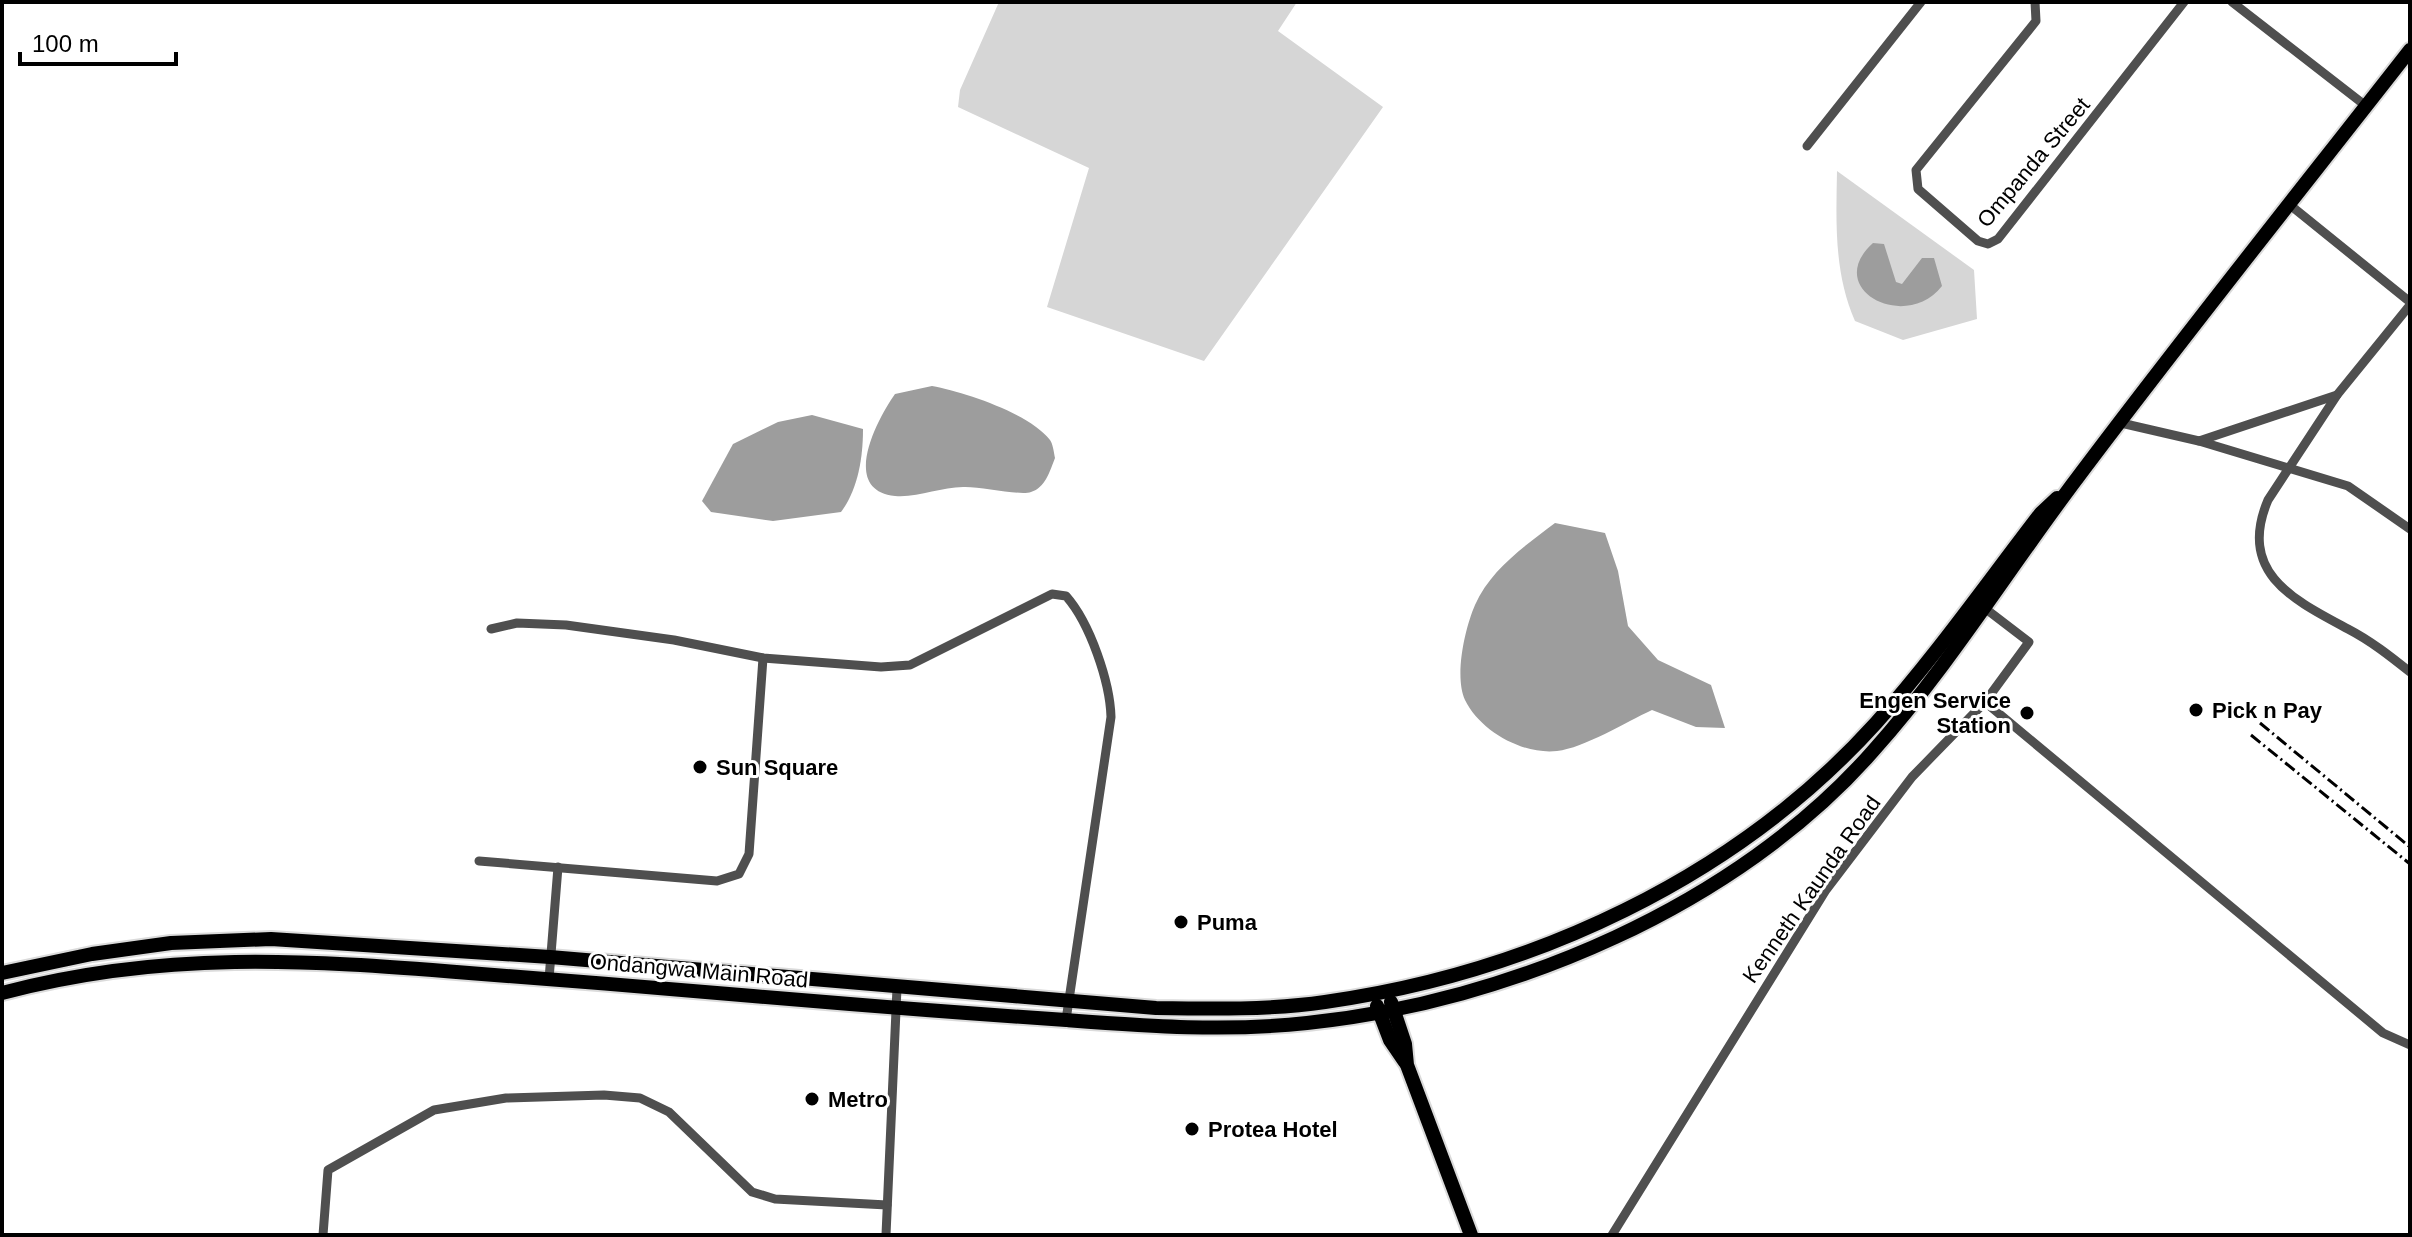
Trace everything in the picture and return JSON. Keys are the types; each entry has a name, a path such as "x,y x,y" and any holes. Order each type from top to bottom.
{"main road":[{"path":"1979,604 2410,50"},
{"name":"Ondangwa Main Road","path":"2,973 92,954 229,940 286,940 550,957 897,988 1211,1009 1322,1003 1380,993 1522,955 1599,922 1705,864 1785,807 1836,763 1876,723 1979,604"},
{"name":"Ondangwa Main Road","path":"2,993 136,967 235,960 326,962 896,1008 1212,1029 1311,1023 1386,1012 1476,990 1598,944 1700,890 1786,834 1816,810 1873,752 1979,604"},
{"path":"1380,993 1390,1040 1407,1065 1471,1235"}],"street":[{"path":"1807,146 1921,2"},
{"name":"Ompanda Street","path":"2035,2 2036,21 1916,170 1918,189 1978,241 1988,244 1998,239 2184,2"},
{"path":"2232,2 2366,106"},
{"path":"2290,205 2410,303 2337,395 2268,500 2260,519 2258,538 2264,563 2290,598 2374,644 2410,672"},
{"path":"2199,441 2337,395"},
{"path":"2121,423 2199,441 2348,486 2410,529"},
{"path":"491,629 517,623 566,625 674,640 763,658 881,667 910,665 1052,594 1066,596 1082,622 1110,689 1111,717 1066,1020"},
{"name":"Kenneth Kaunda Road","path":"1612,1235 1826,890 1912,777 1985,702 2029,642 1979,604"},
{"path":"479,861 717,881 739,874 749,854 763,658"},
{"path":"1985,702 2383,1033 2410,1045"},
{"path":"549,979 558,867"},
{"path":"886,1235 897,988"},
{"path":"323,1235 328,1170 434,1110 506,1098 604,1095 640,1098 669,1112 752,1192 775,1199 887,1205"}],"shaded area":[{"path":"999,2 1297,2 1278,31 1383,107 1204,361 1047,307 1089,168 958,107 960,90"},
{"path":"1837,171 1974,270 1977,319 1903,340 1855,321 1840,266"},
{"path":"1873,243 1884,244 1896,282 1902,284 1922,258 1934,258 1942,286 1926,300 1908,306 1890,305 1874,299 1863,289 1857,276 1860,260"},
{"path":"932,386 995,405 1040,430 1051,442 1055,458 1040,487 1026,493 970,487 903,496 878,491 869,481 866,467 880,419 895,394"},
{"path":"812,415 863,429 858,473 852,493 841,512 773,521 711,512 702,501 733,444 778,422"},
{"path":"1555,523 1605,533 1618,571 1628,626 1658,660 1711,685 1725,728 1696,727 1652,710 1580,745 1544,751 1517,745 1481,722 1465,700 1461,678 1465,639 1475,605 1499,569"}],"railway":[{"path":"2260,723 2410,847"},
{"path":"2251,735 2410,864"}],"place":[{"name":"Pick n Pay","path":"2196,710"},
{"name":"Engen Service Station","path":"2027,713"},
{"name":"Sun Square","path":"700,767"},
{"name":"Puma","path":"1181,922"},
{"name":"Metro","path":"812,1099"},
{"name":"Protea Hotel","path":"1192,1129"}]}
